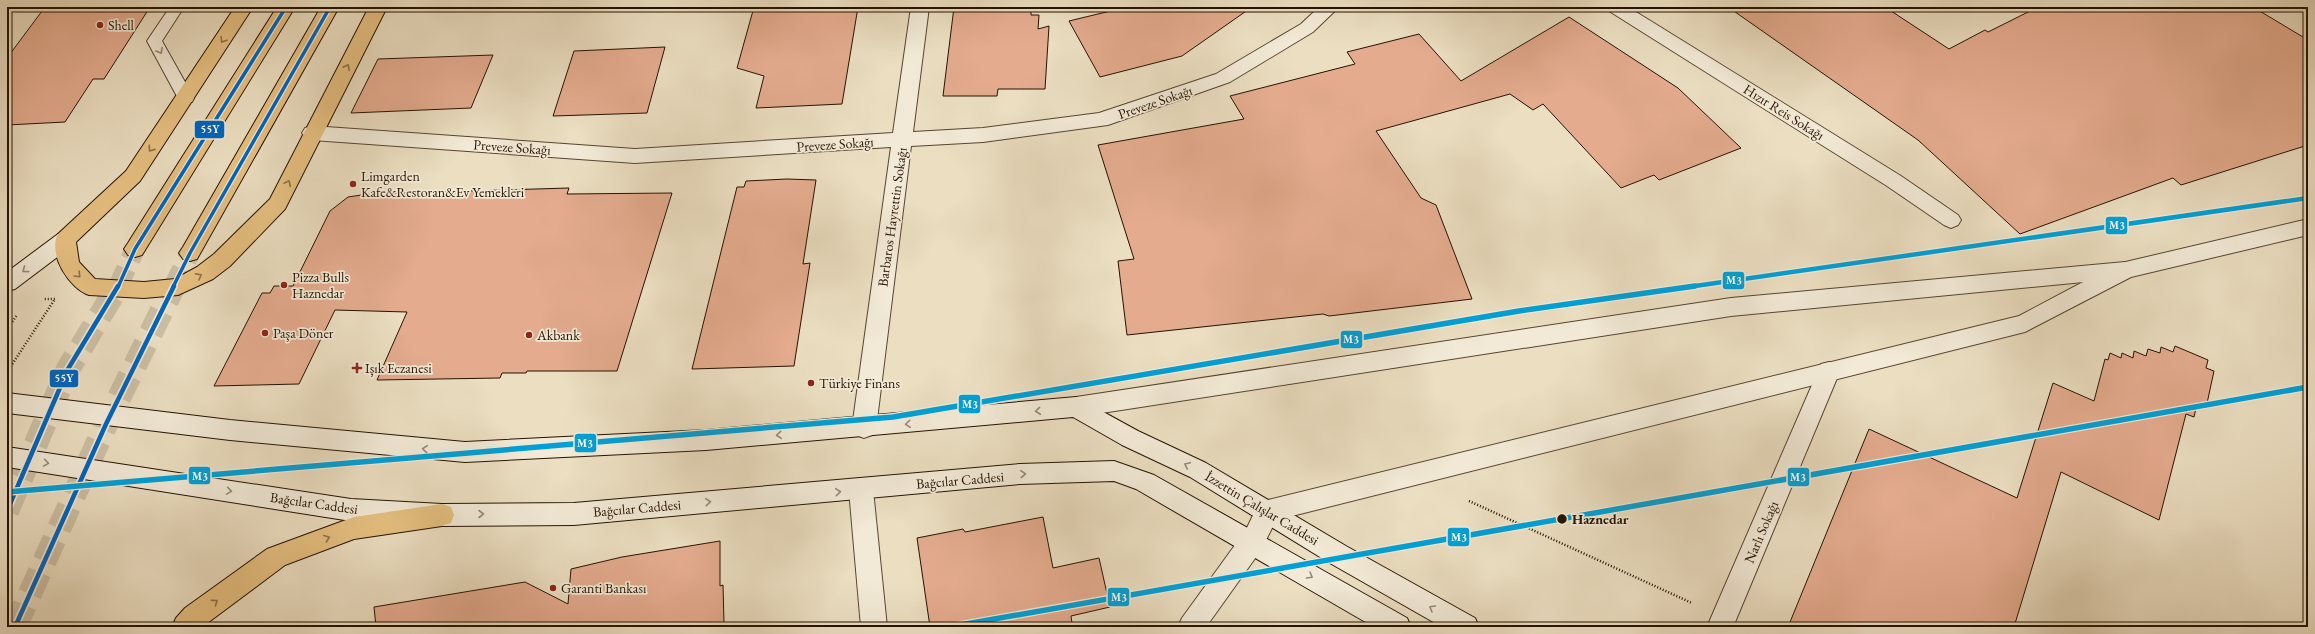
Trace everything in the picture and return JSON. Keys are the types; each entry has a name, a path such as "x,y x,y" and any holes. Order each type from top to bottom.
{"main road":[{"path":"244,7 186,98 133,176 64,240 69,265 89,287 144,290 178,287 205,273 222,260 278,204 312,133 378,7"},
{"path":"135,249 286,7"},
{"path":"190,253 330,7"},
{"path":"185,627 194,617 276,557 354,528 442,515"}],"street":[{"name":"Barbaros Hayrettin Sokağı","path":"864,428 920,7"},
{"name":"Preveze Sokağı","path":"312,133 635,156 983,135 1101,120 1223,78 1307,28 1330,7"},
{"name":"Hızır Reis Sokağı","path":"1615,7 1894,181 1951,220"},
{"path":"7,403 230,430 465,452 706,440 864,428 1076,407 1731,307 2126,270 2308,227"},
{"path":"7,283 64,240"},
{"path":"1191,627 1252,542 1268,511 2025,323 2126,270"},
{"name":"Narlı Sokağı","path":"1722,623 1829,371"},
{"name":"İzzettin Çalışlar Caddesi","path":"1076,407 1130,438 1198,470 1337,554 1466,627"},
{"name":"Bağcılar Caddesi","path":"7,457 351,510 442,515 574,514 861,490 1020,474 1114,471 1145,482 1252,542"},
{"path":"861,490 874,627"},
{"path":"1252,542 1398,627"}],"lane":[{"path":"177,7 154,41 186,98"}],"path":[{"path":"7,373 55,299 35,298"},
{"path":"7,329 20,310"},
{"path":"1469,501 1722,623"}],"building":[{"path":"45,7 150,7 104,79 93,79 65,122 7,125 7,58"},
{"path":"754,7 858,7 842,104 756,108 764,76 737,68"},
{"path":"954,7 1031,7 1031,15 1039,15 1038,29 1049,26 1045,89 998,89 997,96 943,96"},
{"path":"1127,7 1252,7 1182,56 1100,77 1069,21"},
{"path":"1728,7 1885,7 1949,49 1985,30 1988,32 2038,7 2253,7 2308,40 2308,145 2181,185 2173,178 2020,234 1918,140"},
{"path":"1569,17 1678,88 1741,148 1659,180 1654,175 1621,188 1543,104 1533,110 1510,94 1376,131 1421,198 1436,205 1472,299 1329,316 1323,314 1127,335 1118,261 1134,259 1098,145 1244,119 1230,96 1355,64 1347,52 1419,34 1461,81"},
{"path":"665,47 647,113 553,116 574,51"},
{"path":"493,55 471,108 351,113 378,59"},
{"path":"787,179 816,180 803,264 810,263 794,366 692,369 737,187 744,187 746,181"},
{"path":"569,188 567,194 672,193 617,371 527,371 526,373 502,373 500,378 377,380 407,312 335,310 299,384 214,386 262,293 270,293 274,286 293,286 330,211 348,197 368,194"},
{"path":"2175,346 2208,360 2206,368 2214,371 2206,408 2197,404 2194,417 2186,414 2159,520 2061,472 2014,627 1788,627 1869,429 2017,498 2053,383 2094,401 2105,359 2108,360 2110,353 2121,358 2122,353 2133,358 2134,351 2146,356 2148,349 2160,353 2161,347 2173,352"},
{"path":"1043,517 1053,568 1099,558 1110,607 1071,616 1072,623 1054,627 930,627 917,538 963,529 965,532"},
{"path":"720,541 720,586 723,585 724,623 722,623 722,627 376,627 374,607 525,582 568,604 571,569 622,557"}],"tunnel":[{"path":"118,287 135,249"},
{"path":"173,287 190,253"},
{"path":"7,511 68,369 118,286"},
{"path":"15,627 106,424 174,286"}],"transit line":[{"name":"55Y","path":"7,511 68,369 117,288 135,249 286,7"},
{"name":"55Y","path":"15,627 106,424 190,253 330,7"},
{"name":"M3","path":"7,492 893,417 1519,311 2308,198"},
{"name":"M3","path":"949,627 2308,387"}],"place":[{"name":"Shell","path":"100,25"},
{"name":"Limgarden Kafe&Restoran&Ev Yemekleri","path":"353,184"},
{"name":"Pizza Bulls Haznedar","path":"284,285"},
{"name":"Paşa Döner","path":"265,333"},
{"name":"Akbank","path":"529,335"},
{"name":"Işık Eczanesi","path":"357,368"},
{"name":"Türkiye Finans","path":"811,383"},
{"name":"Haznedar","path":"1562,519"},
{"name":"Garanti Bankası","path":"553,588"}]}
